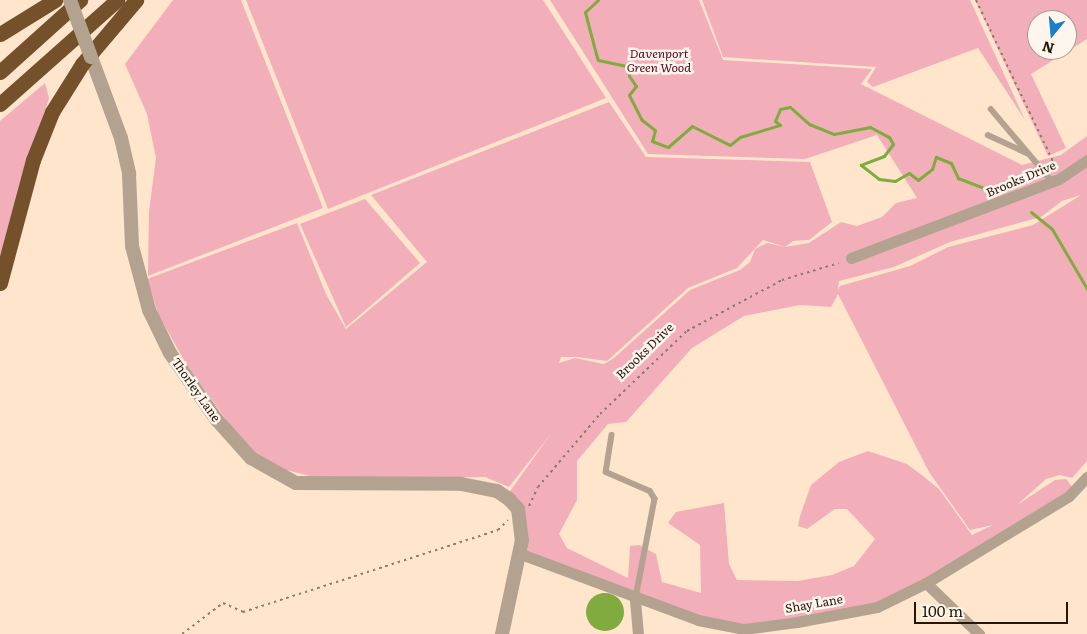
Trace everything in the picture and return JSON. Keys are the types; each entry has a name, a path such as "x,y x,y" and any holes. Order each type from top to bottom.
{"highway":[{"path":"0,34 54,0"},
{"path":"0,72 80,0"},
{"path":"0,104 117,0"},
{"path":"0,283 33,160 52,112 82,64 136,0"}],"street":[{"name":"Thorley Lane","path":"70,0 123,147 132,246 149,310 170,353 245,453 265,469 296,483 460,484 497,491 518,509"},
{"name":"Brooks Drive","path":"851,258 1057,180 1087,160"},
{"name":"Shay Lane","path":"521,554 635,600 744,629 877,607 926,583 1069,496 1087,477"},
{"path":"502,634 521,554 522,523 518,509"},
{"path":"926,583 978,634"},
{"path":"635,600 638,634"}],"lane":[{"path":"991,109 1030,154 1057,180"},
{"path":"988,135 1030,154"},
{"path":"612,435 606,472 650,491 655,499 635,600"}],"path":[{"path":"976,0 1057,180"},
{"name":"Brooks Drive","path":"522,523 538,487 600,414 687,330 782,280 840,263"},
{"path":"182,634 223,603 244,612 498,530 518,509"}],"green space":[{"path":"173,0 241,0 323,208 148,276 149,211 156,158 147,114 125,64"},
{"path":"246,0 543,0 606,98 328,209"},
{"name":"Davenport Green Wood","path":"550,0 699,0 723,60 872,69 861,84 1022,165 1061,155 1087,136 1087,461 1072,478 1060,475 1046,479 1017,505 1055,480 1066,479 1075,490 877,607 744,629 698,620 521,554 508,494 550,435 509,487 485,477 325,480 275,467 245,446 188,367 159,316 147,279 297,223 326,294 346,329 427,262 371,195 609,102 646,157 810,162 832,222 809,240 793,241 785,247 809,243 841,222 857,226 882,217 896,203 917,198 877,135 805,159 648,154","holes":["1081,195 1033,225 948,247 910,266 840,286 838,290 839,281 894,267 950,242 1041,217 1062,201","763,240 785,247 767,243 755,249 750,262 740,270 690,290 614,358 604,364 575,358 559,363 561,357 577,357 607,361 688,288 737,268","838,294 929,472 970,530 993,525 972,535 939,489 923,476 907,464 868,451 839,462 811,485 800,516 798,526 807,529 835,509 847,509 875,539 854,566 832,575 798,581 737,580 729,564 724,503 676,512 668,523 700,545 701,593 662,582 656,554 639,545 630,546 628,578 567,548 559,534 577,500 577,461 608,424 626,422 692,348 744,316 800,305 831,307"]},
{"path":"702,0 970,0 1025,120 978,48 873,87 867,82 876,67 723,57"},
{"path":"975,0 1087,0 1087,39 1077,45 1077,10 1027,10 1027,60 1053,60 1031,74 1066,148 1048,156"},
{"path":"45,83 49,98 0,269 0,121"},
{"path":"365,199 420,263 346,327 300,224"}],"shaded area":[{"path":"605,593 618,599 624,612 618,625 605,631 592,625 586,612 592,599"}],"waterway":[{"path":"598,0 585,12 598,60 631,67 629,76 636,86 629,95 642,120 655,130 652,141 668,147 692,126 730,145 740,137 780,125 775,121 780,109 790,107 809,124 834,134 870,127 889,137 893,144 884,156 861,165 879,179 895,181 909,173 918,180 932,169 936,157 951,163 958,178 989,190"},
{"path":"1031,212 1052,229 1087,289"}]}
